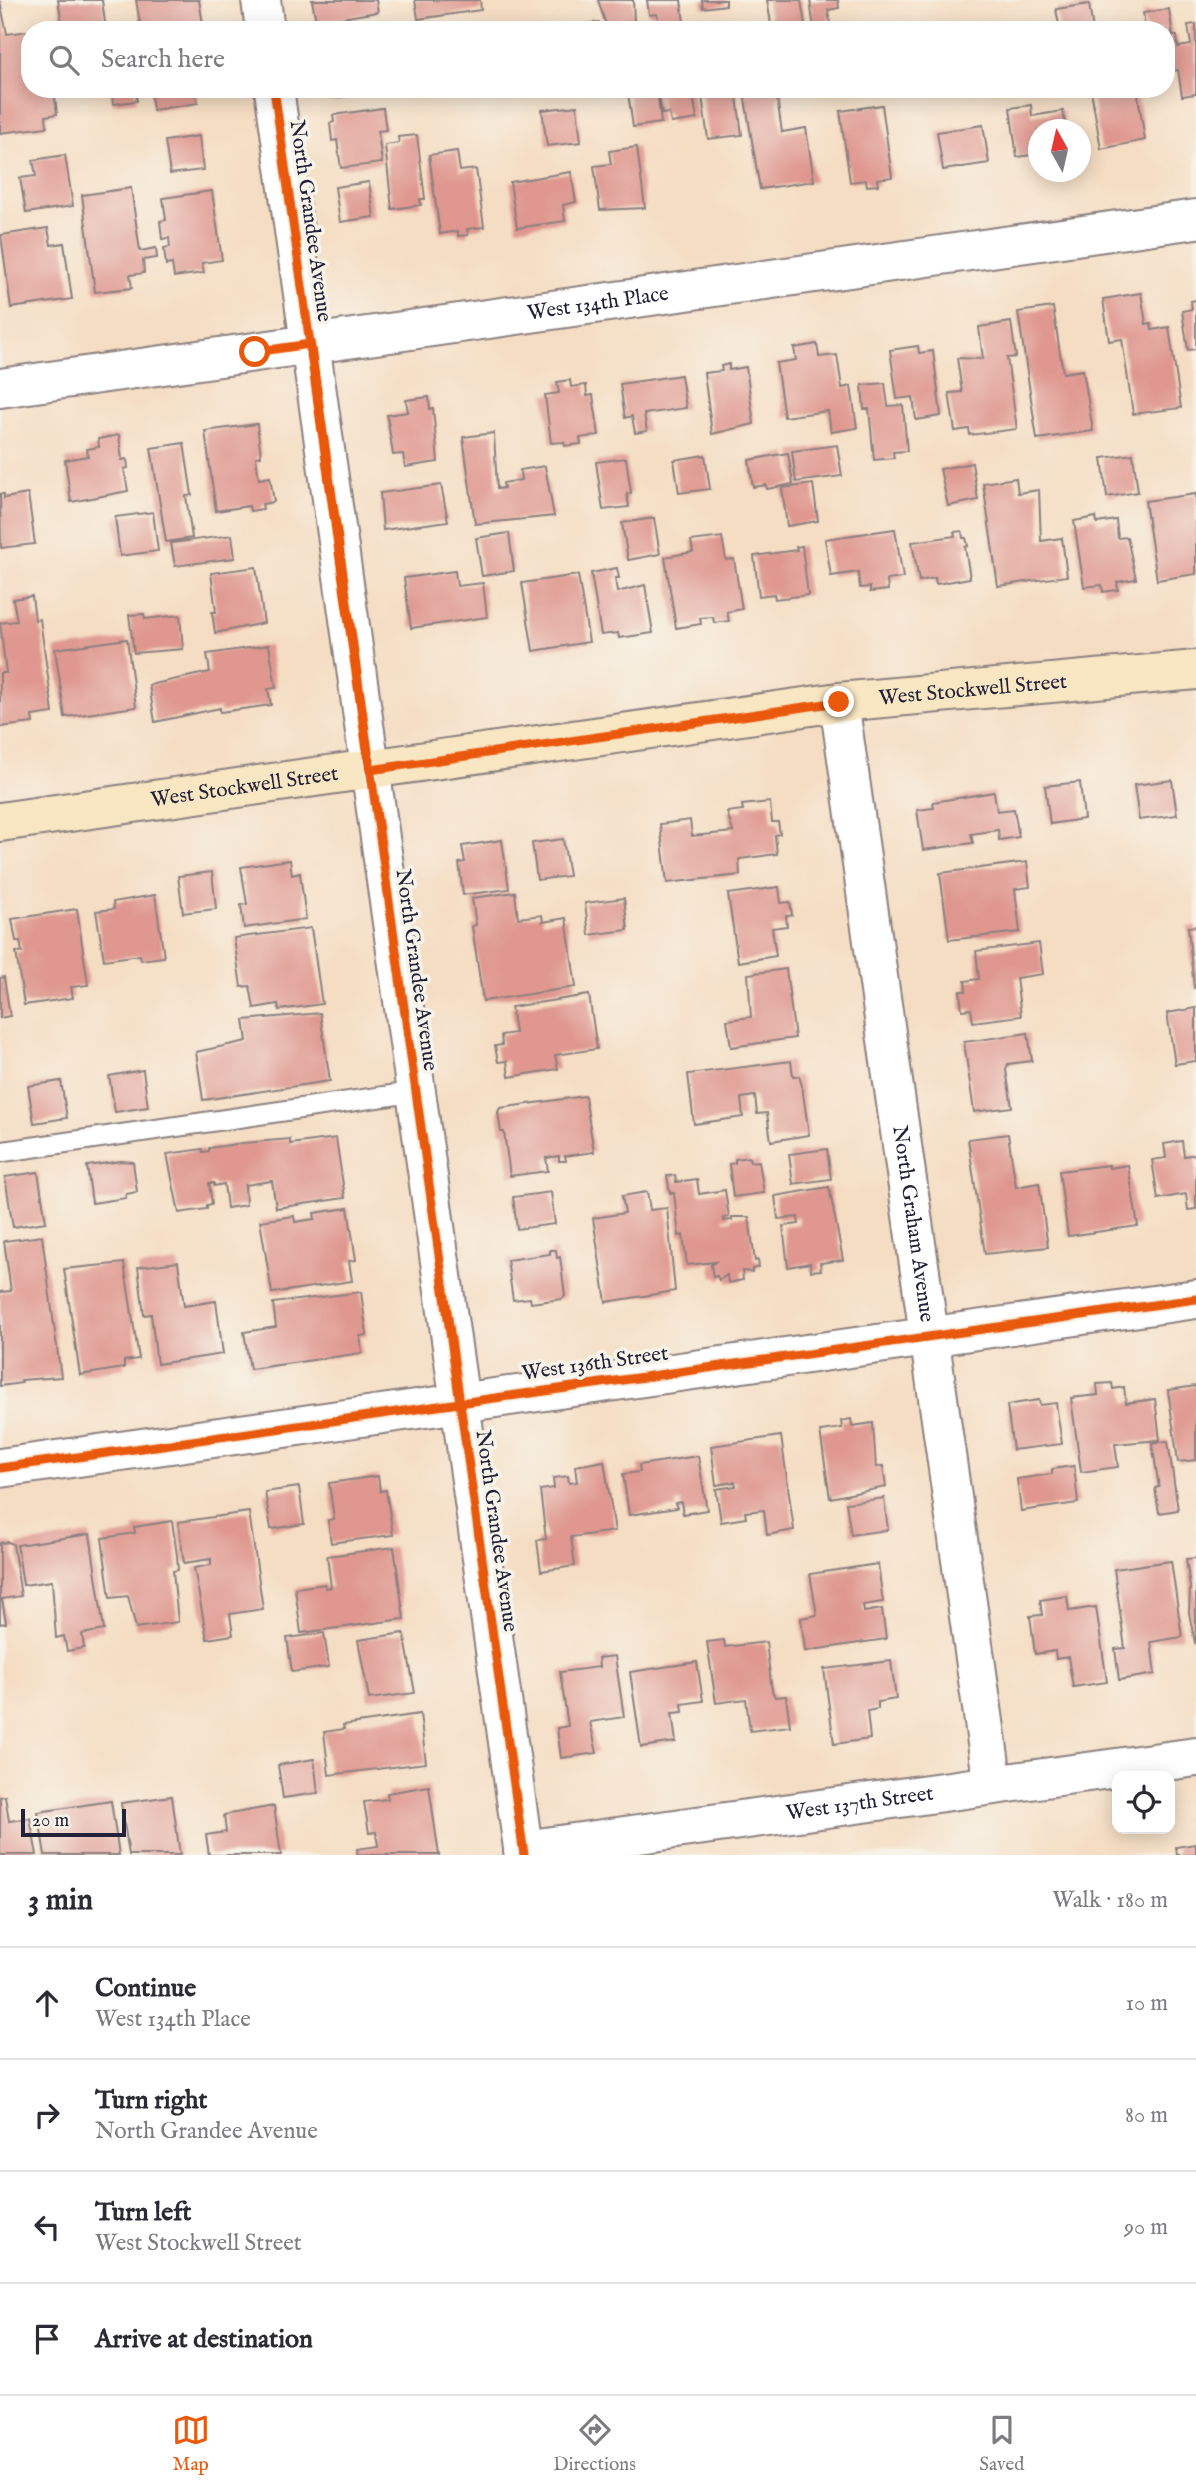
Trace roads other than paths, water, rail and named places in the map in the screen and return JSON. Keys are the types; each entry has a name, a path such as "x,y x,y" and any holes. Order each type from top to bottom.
{"street":[{"path":"261,0 264,21"},
{"name":"North Grandee Avenue","path":"275,98 524,1853"},
{"name":"West 134th Place","path":"0,388 1196,219"},
{"name":"West Stockwell Street","path":"0,822 839,702 1196,670"},
{"name":"North Graham Avenue","path":"839,702 993,1785"},
{"name":"West 136th Street","path":"0,1468 1196,1299"},
{"name":"West 137th Street","path":"524,1853 1196,1758"}],"lane":[{"path":"0,1152 415,1092"}]}
